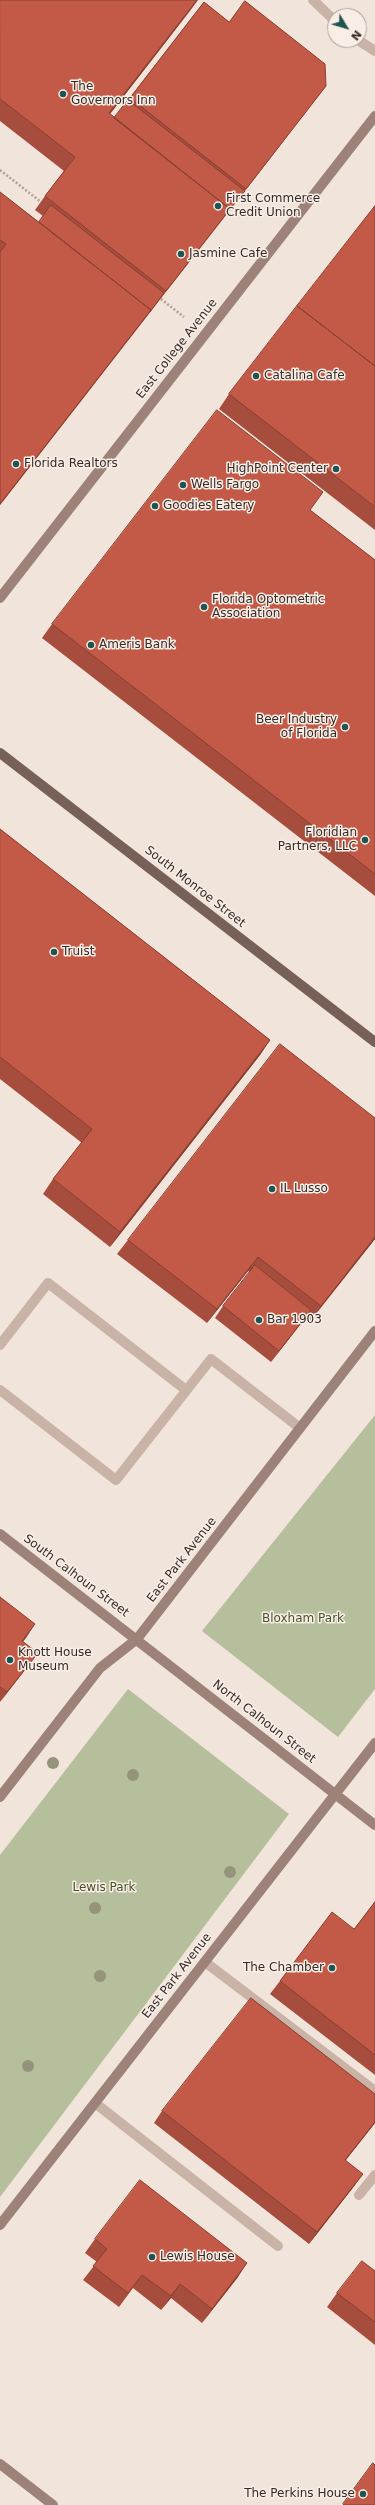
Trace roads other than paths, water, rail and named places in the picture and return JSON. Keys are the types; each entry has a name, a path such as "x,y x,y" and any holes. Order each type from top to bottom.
{"main road":[{"name":"South Monroe Street","path":"0,753 375,1042"}],"street":[{"path":"313,0 327,13"},
{"name":"East College Avenue","path":"0,598 375,116"},
{"path":"0,1344 48,1283 186,1390"},
{"name":"East Park Avenue","path":"0,1797 100,1668 137,1639 375,1331"},
{"path":"0,1390 116,1480 211,1359 300,1428"},
{"name":"South Calhoun Street","path":"0,1534 137,1639"},
{"name":"North Calhoun Street","path":"137,1639 375,1825"},
{"name":"East Park Avenue","path":"0,2225 375,1743"},
{"path":"205,1962 375,2092"},
{"path":"95,2103 278,2246"},
{"path":"359,2195 375,2175"},
{"path":"0,2464 53,2505"}],"place":[{"name":"The Governors Inn","path":"63,94"},
{"name":"First Commerce Credit Union","path":"218,206"},
{"name":"Jasmine Cafe","path":"181,254"},
{"name":"Catalina Cafe","path":"256,376"},
{"name":"Florida Realtors","path":"16,464"},
{"name":"HighPoint Center","path":"336,469"},
{"name":"Wells Fargo","path":"183,485"},
{"name":"Goodies Eatery","path":"155,506"},
{"name":"Florida Optometric Association","path":"204,607"},
{"name":"Ameris Bank","path":"91,645"},
{"name":"Beer Industry of Florida","path":"345,727"},
{"name":"Floridian Partners, LLC","path":"365,840"},
{"name":"Truist","path":"54,952"},
{"name":"IL Lusso","path":"272,1189"},
{"name":"Bar 1903","path":"259,1320"},
{"name":"Knott House Museum","path":"10,1660"},
{"name":"The Chamber","path":"332,1968"},
{"name":"Lewis House","path":"152,2257"},
{"name":"The Perkins House","path":"363,2494"}],"park label":[{"name":"Bloxham Park","path":"303,1619"},
{"name":"Lewis Park","path":"104,1888"}]}
